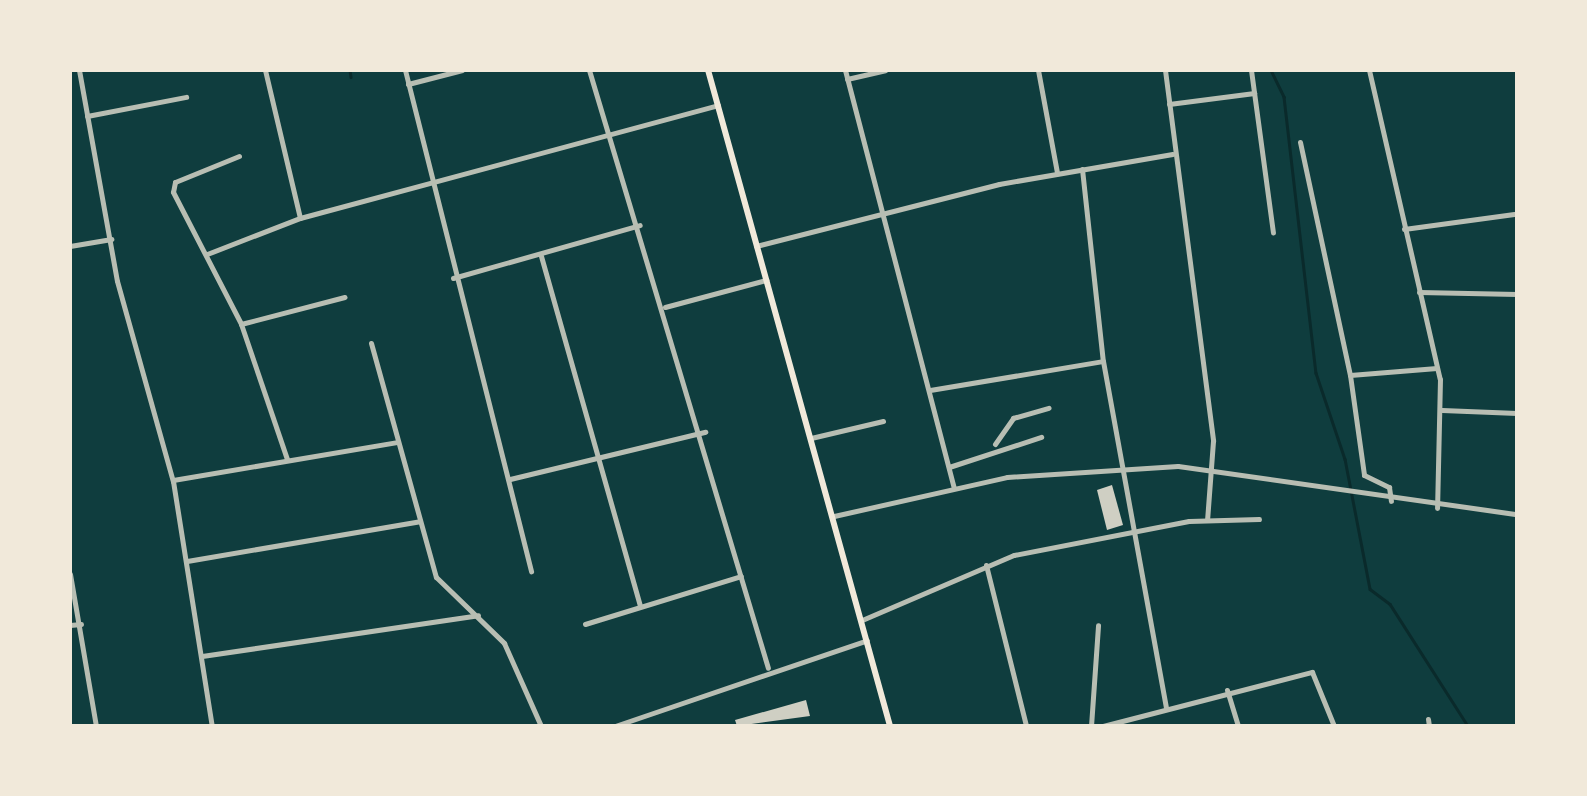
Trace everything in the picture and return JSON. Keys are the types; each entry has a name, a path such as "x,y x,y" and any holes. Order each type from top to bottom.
{"main road":[{"path":"708,70 890,726"}],"street":[{"path":"78,70 111,240 173,480 212,726"},
{"path":"265,70 300,218"},
{"path":"405,70 453,278 532,571"},
{"path":"408,84 462,70"},
{"path":"589,70 605,134 640,225 704,432 768,668"},
{"path":"845,70 954,487"},
{"path":"848,79 885,70"},
{"path":"1038,70 1057,173"},
{"path":"1165,70 1172,154 1214,468 1208,520"},
{"path":"1251,70 1273,233"},
{"path":"1368,70 1438,368 1442,410 1436,508"},
{"path":"1168,104 1254,93"},
{"path":"88,116 186,97"},
{"path":"206,254 300,218 431,186 718,105"},
{"path":"1300,142 1350,375 1364,474 1389,487 1391,501"},
{"path":"756,246 880,212 1057,173 1172,154"},
{"path":"239,156 172,186 241,324 287,459"},
{"path":"1082,169 1103,361 1166,708"},
{"path":"1404,229 1514,214"},
{"path":"453,278 640,225"},
{"path":"70,246 111,240"},
{"path":"540,256 592,459 640,606"},
{"path":"666,307 766,280"},
{"path":"1418,292 1517,294"},
{"path":"241,324 344,297"},
{"path":"370,343 436,577 478,615 510,652 541,726"},
{"path":"930,390 1103,361"},
{"path":"1350,375 1438,368"},
{"path":"994,447 1013,418 1049,408"},
{"path":"1442,410 1517,413"},
{"path":"811,438 883,421"},
{"path":"510,479 704,432"},
{"path":"949,467 994,447 1041,438"},
{"path":"173,480 396,442"},
{"path":"834,516 954,487 1121,467 1214,468 1436,508 1517,514"},
{"path":"862,620 986,565 1132,532 1208,520 1259,519"},
{"path":"187,562 420,521"},
{"path":"986,565 1026,726"},
{"path":"70,574 96,726"},
{"path":"585,624 740,576"},
{"path":"450,613 454,596"},
{"path":"202,656 450,613 478,615"},
{"path":"70,625 80,624"},
{"path":"1091,726 1098,625"},
{"path":"615,726 768,668 867,640"},
{"path":"1104,726 1128,723 1227,690 1318,674 1334,726"},
{"path":"1227,690 1238,726"}],"building":[{"path":"1112,485 1123,525 1107,530 1097,490"},
{"path":"806,700 810,716 737,726 735,720"}],"waterway":[{"path":"350,70 351,77"},
{"path":"1271,70 1284,97 1316,373 1345,459 1370,589 1390,604 1468,726"}]}
